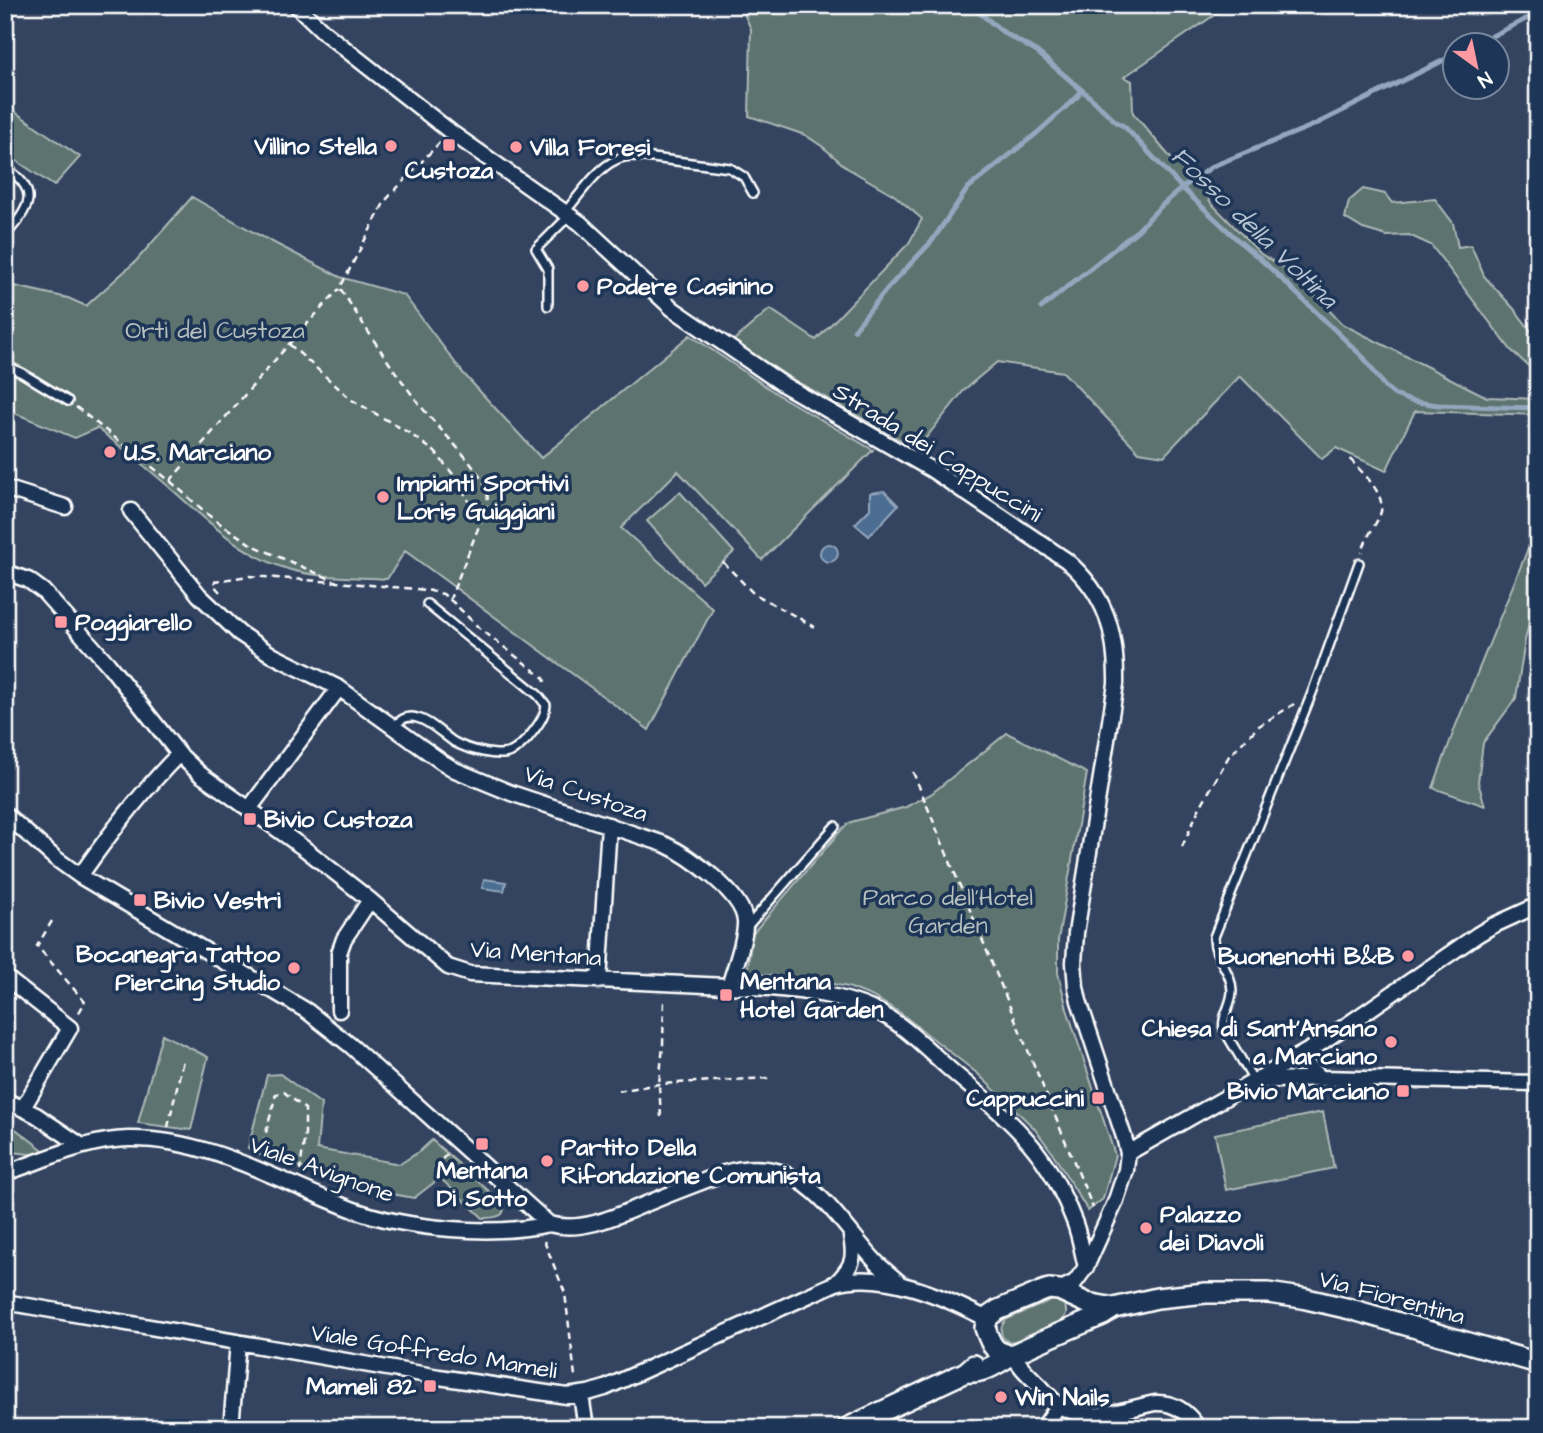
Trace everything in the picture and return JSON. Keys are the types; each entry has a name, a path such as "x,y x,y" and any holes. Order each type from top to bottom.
{"main road":[{"path":"1013,1354 1001,1353 991,1343 985,1328 987,1319 998,1310 1049,1289 1087,1303 1114,1308"},
{"path":"1063,1292 1073,1303 1075,1311 1069,1329"},
{"name":"Via Fiorentina","path":"1114,1308 1157,1298 1232,1292 1268,1293 1319,1302 1405,1324 1538,1363"},
{"path":"966,1373 986,1370 1013,1354 1114,1308"},
{"path":"847,1428 966,1373 991,1343"}],"street":[{"name":"Strada dei Cappuccini","path":"296,5 325,33 452,133 590,231 673,309 784,384 932,470 1066,560 1098,596 1115,643 1116,684 1076,933 1074,975 1079,1001 1128,1153"},
{"path":"5,488 65,507"},
{"name":"Via Custoza","path":"131,511 200,595 232,627 255,645 339,688 455,769 511,793 664,844 680,852 739,902 745,917 745,928"},
{"name":"Via Mentana","path":"5,572 28,580 43,591 108,664 179,754 200,774 370,900 453,970 470,974 803,991 846,1000 886,1016 988,1103 1022,1135 1042,1159 1075,1223 1086,1268"},
{"path":"249,809 339,688"},
{"path":"80,876 126,814 179,754"},
{"path":"5,814 80,876 307,1012 351,1045 549,1224 568,1227 594,1223 724,1173 748,1168 782,1173 802,1182 829,1204 876,1262 901,1284"},
{"path":"599,981 609,825"},
{"path":"339,1010 339,953 344,939 370,900"},
{"path":"1063,1292 1086,1268 1121,1187 1128,1153 1330,1038 1477,935 1538,905"},
{"path":"729,986 745,928"},
{"path":"5,977 70,1028 23,1108"},
{"path":"1300,1056 1321,1078"},
{"path":"1254,1081 1321,1078 1538,1083"},
{"path":"5,1100 43,1119 82,1146"},
{"name":"Viale Avignone","path":"9,1170 106,1140 150,1139 189,1146 260,1171 358,1211 416,1224 476,1230 509,1230 549,1224"},
{"path":"835,1283 852,1261 850,1231"},
{"name":"Viale Goffredo Mameli","path":"5,1302 567,1396 581,1395 615,1384 835,1283 860,1279 901,1284 987,1319"},
{"path":"231,1428 238,1342"},
{"path":"1013,1354 1019,1364 1059,1405 1077,1413 1110,1414 1164,1403 1182,1411 1198,1428"},
{"path":"581,1395 586,1428"},
{"path":"1043,1428 1059,1405"}],"lane":[{"path":"548,306 548,270 536,249 607,165 624,157 637,156 730,168 744,177 753,193"},
{"path":"5,167 23,181 29,198 21,217 5,236"},
{"path":"5,365 68,401"},
{"path":"1254,1081 1224,1030 1223,1022 1232,990 1214,948 1214,937 1312,693 1359,563"},
{"path":"394,727 406,717 418,718 468,748 507,753 525,741 544,714 546,705 538,695 427,604"},
{"path":"745,928 835,826"}],"path":[{"path":"170,481 340,288 385,201 445,138"},
{"path":"340,288 391,366 484,485 488,494 481,522 450,600"},
{"path":"289,344 352,400 409,433 435,452 456,478 481,522"},
{"path":"68,401 239,537 337,582"},
{"path":"1350,459 1380,497 1381,514 1366,538 1359,563"},
{"path":"723,562 753,593 815,627"},
{"path":"213,584 216,581 249,576 427,590 443,594 478,627 544,678 546,685 538,695"},
{"path":"1182,847 1228,756 1259,726 1312,693"},
{"path":"913,772 1093,1208"},
{"path":"52,921 37,946 85,1002 70,1028"},
{"path":"661,1117 659,1084 665,983"},
{"path":"1331,1047 1341,1065 1338,1069"},
{"path":"167,1130 183,1060"},
{"path":"618,1091 659,1084 769,1078"},
{"path":"260,1160 276,1094 284,1092 305,1110 300,1171"},
{"path":"434,1168 449,1153"},
{"path":"544,1239 565,1293 575,1376"}],"green space":[{"path":"740,5 1229,5 1124,77 1132,81 1133,113 1175,163 1197,177 1211,203 1261,254 1297,276 1342,324 1487,397 1538,399 1538,415 1415,411 1386,471 1336,448 1322,459 1240,376 1164,456 1139,452 1063,372 997,362 965,389 917,449 789,377 733,341 770,309 816,340 909,243 922,219 894,195 847,168 805,135 749,116 751,29"},
{"path":"5,105 80,157 54,186 5,153"},
{"path":"1363,189 1385,194 1392,203 1435,199 1453,223 1458,247 1471,245 1484,276 1538,340 1538,375 1511,350 1431,245 1409,235 1387,236 1363,229 1345,218 1349,201"},
{"name":"Impianti Sportivi Loris Guiggiani","path":"192,197 340,277 404,295 463,373 541,458 690,335 780,396 873,450 762,560 678,471 621,528 713,609 649,730 405,551 387,579 313,574 273,564 225,535 97,428 75,438 5,409 5,282 68,298 86,306 136,261"},
{"path":"680,492 734,552 701,582 647,521"},
{"path":"1538,524 1538,596 1525,640 1516,698 1483,743 1478,782 1485,806 1433,788"},
{"name":"Parco dell'Hotel Garden","path":"1007,733 1087,773 1058,940 1058,973 1067,1009 1115,1155 1103,1199 1088,1211 1034,1128 978,1074 898,1011 848,987 807,979 747,973 752,934 843,828 851,822 906,807 931,794"},
{"path":"162,1034 208,1057 191,1130 138,1123"},
{"path":"280,1074 321,1104 317,1149 400,1164 432,1140 501,1202 504,1211 500,1216 483,1218 440,1178 414,1198 350,1184 248,1148 267,1075"},
{"path":"1323,1112 1334,1168 1226,1190 1215,1134"},
{"path":"13,1127 42,1149 42,1153 37,1155 5,1151 5,1143"},
{"path":"1053,1300 1061,1302 1066,1308 1061,1322 1019,1340 1010,1341 1003,1338 1001,1331 1007,1319"}],"water":[{"path":"884,491 898,505 869,536 855,524 870,509 870,493"},
{"path":"825,544 833,544 838,553 836,560 825,562 820,557 820,549"},
{"path":"484,879 506,882 504,891 482,888"}],"waterway":[{"name":"Fosso della Voltina","path":"970,5 1003,32 1037,52 1125,127 1182,188 1364,358 1385,387 1395,395 1411,401 1438,405 1538,408"},
{"path":"1500,32 1538,13"},
{"path":"1041,308 1138,230 1182,188 1213,166 1314,125 1442,61"},
{"path":"854,330 886,290 932,241 968,188 1037,133 1078,96 1081,90"}],"place":[{"name":"Custoza","path":"449,145"},
{"name":"Villino Stella","path":"391,146"},
{"name":"Villa Foresi","path":"516,147"},
{"name":"Podere Casinino","path":"583,286"},
{"name":"U.S. Marciano","path":"110,452"},
{"name":"Impianti Sportivi Loris Guiggiani","path":"383,497"},
{"name":"Poggiarello","path":"61,622"},
{"name":"Bivio Custoza","path":"250,819"},
{"name":"Bivio Vestri","path":"140,900"},
{"name":"Buonenotti B&B","path":"1408,956"},
{"name":"Bocanegra Tattoo Piercing Studio","path":"294,968"},
{"name":"Mentana Hotel Garden","path":"726,995"},
{"name":"Chiesa di Sant'Ansano a Marciano","path":"1391,1042"},
{"name":"Bivio Marciano","path":"1403,1091"},
{"name":"Cappuccini","path":"1098,1098"},
{"name":"Mentana Di Sotto","path":"482,1144"},
{"name":"Partito Della Rifondazione Comunista","path":"547,1161"},
{"name":"Palazzo dei Diavoli","path":"1146,1228"},
{"name":"Mameli 82","path":"430,1386"},
{"name":"Win Nails","path":"1001,1397"}],"park label":[{"name":"Orti del Custoza","path":"215,330"}]}
